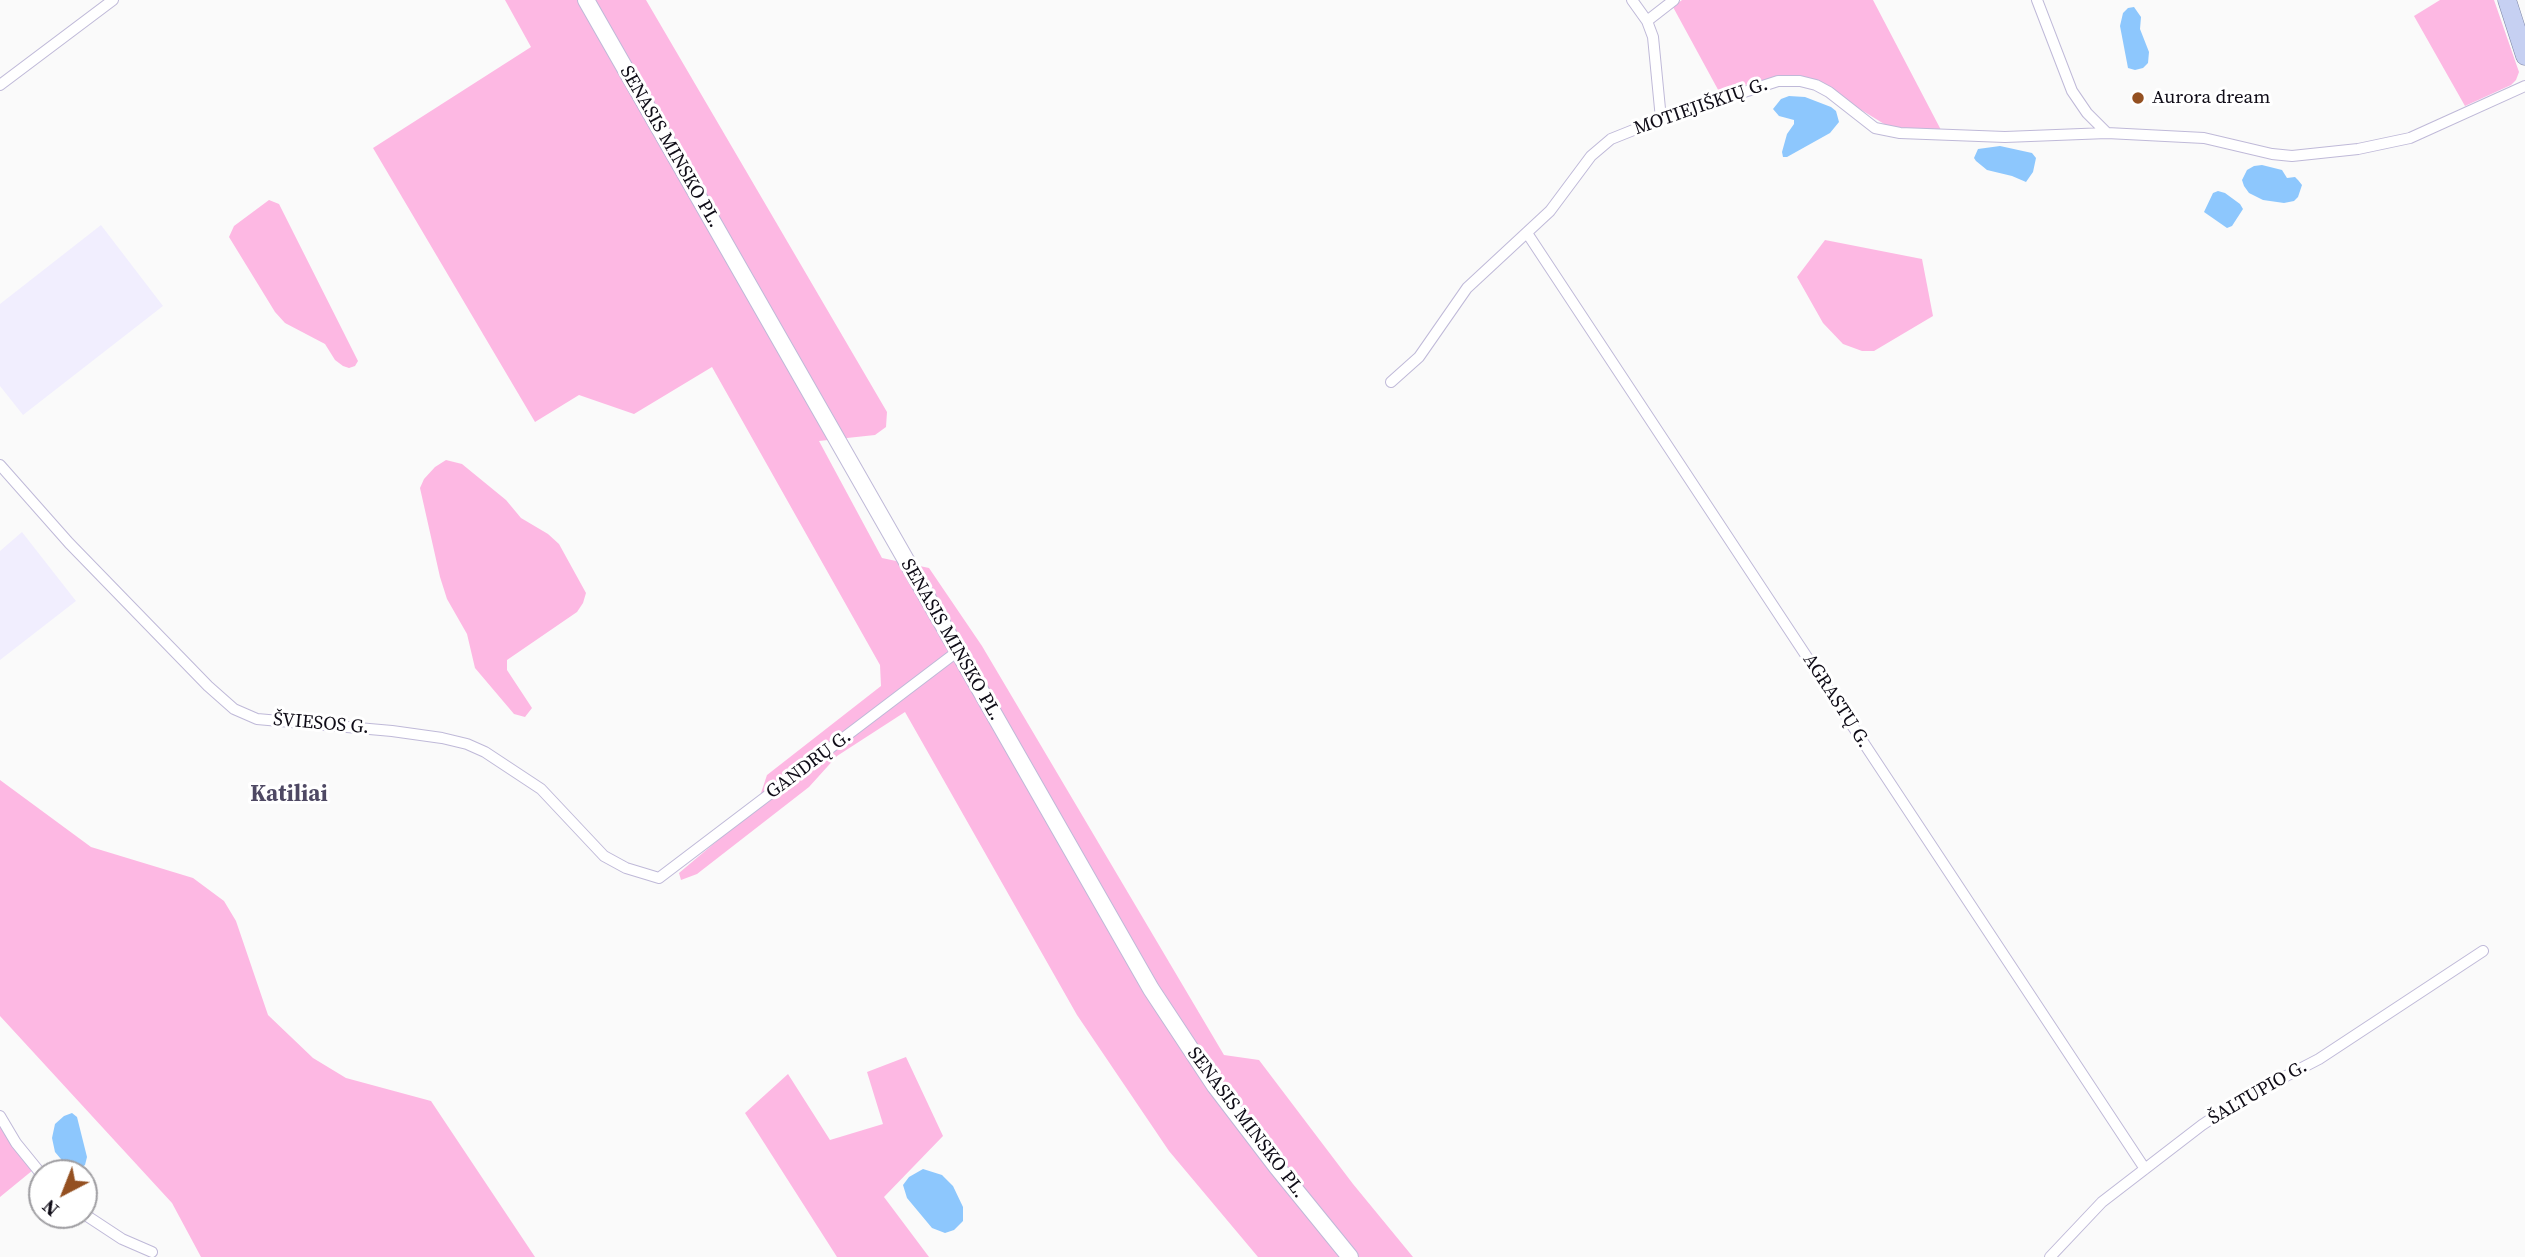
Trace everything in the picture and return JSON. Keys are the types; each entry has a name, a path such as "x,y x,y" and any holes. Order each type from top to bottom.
{"highway":[{"path":"2507,0 2525,56"}],"main road":[{"name":"SENASIS MINSKO PL.","path":"586,0 1115,928 1186,1044 1276,1166 1350,1257"}],"street":[{"path":"0,85 113,0"},
{"path":"1632,0 1647,21 1653,37 1661,119"},
{"path":"1647,21 1674,0"},
{"path":"2037,0 2072,91 2087,113 2107,133"},
{"name":"MOTIEJIŠKIŲ G.","path":"1391,382 1419,357 1466,288 1550,211 1591,156 1611,139 1661,119 1778,81 1800,80 1816,85 1875,128 1900,133 2005,136 2107,133 2204,138 2292,156 2358,149 2410,138 2525,86"},
{"name":"AGRASTŲ G.","path":"1527,233 2145,1169"},
{"name":"ŠVIESOS G.","path":"0,466 69,543 208,686 234,709 257,719 392,731 467,744 485,752 541,789 604,856 626,869 659,878"},
{"name":"GANDRŲ G.","path":"659,878 958,651"},
{"name":"ŠALTUPIO G.","path":"2050,1257 2102,1202 2238,1101 2319,1059 2483,951"},
{"path":"0,1116 29,1159"},
{"path":"98,1223 122,1239 152,1252"}],"shaded area":[{"path":"505,0 646,0 887,412 886,427 875,435 819,441 882,558 929,568 982,646 1224,1055 1259,1060 1353,1184 1413,1257 1258,1257 1169,1151 1077,1015 905,712 837,756 809,787 697,874 681,880 679,873 756,808 767,775 881,686 880,665 712,367 634,414 579,395 535,422 373,148 531,47"},
{"path":"1682,0 1873,0 1941,130 1889,127 1811,79 1722,97 1673,7"},
{"path":"2440,0 2494,0 2519,72 2511,85 2465,106 2414,16"},
{"path":"269,200 279,204 358,361 355,366 343,366 335,360 325,344 285,323 275,312 229,237 234,226"},
{"path":"101,225 163,306 23,415 0,386 0,304"},
{"path":"1825,240 1922,259 1933,316 1874,351 1862,351 1843,344 1823,323 1797,277"},
{"path":"446,460 462,464 506,500 521,518 559,544 586,593 577,612 507,660 507,670 532,708 525,717 514,714 475,668 467,634 447,599 440,577 420,488 435,467"},
{"path":"22,532 76,601 0,660 0,551"},
{"path":"0,780 91,847 193,878 224,901 236,921 268,1015 313,1058 346,1078 431,1101 535,1257 201,1257 172,1203 0,1016"},
{"path":"906,1057 943,1136 884,1197 929,1257 837,1257 745,1113 788,1074 830,1140 883,1124 867,1072"},
{"path":"0,1126 28,1163 28,1174 0,1197"}],"water":[{"path":"2134,7 2141,17 2140,29 2149,52 2148,63 2135,70 2128,68 2120,26 2123,13"},
{"path":"1789,96 1805,97 1831,107 1836,111 1839,122 1830,133 1783,157 1787,134 1794,120 1779,116 1773,109 1781,99"},
{"path":"2000,146 2032,153 2036,158 2033,172 2026,182 1987,170 1974,158 1978,149"},
{"path":"2262,165 2282,170 2287,178 2295,177 2298,180 2302,185 2294,201 2284,203 2263,200 2249,193 2242,180 2247,170"},
{"path":"2213,193 2225,193 2243,209 2232,226 2227,228 2204,212"},
{"path":"72,1113 77,1117 86,1159 61,1159 55,1152 52,1138 55,1124"},
{"path":"923,1169 942,1175 953,1186 963,1207 963,1221 954,1230 945,1233 932,1228 907,1198 903,1185 909,1177"}],"place":[{"name":"Aurora dream","path":"2138,98"}],"district":[{"name":"Katiliai","path":"289,795"}]}
